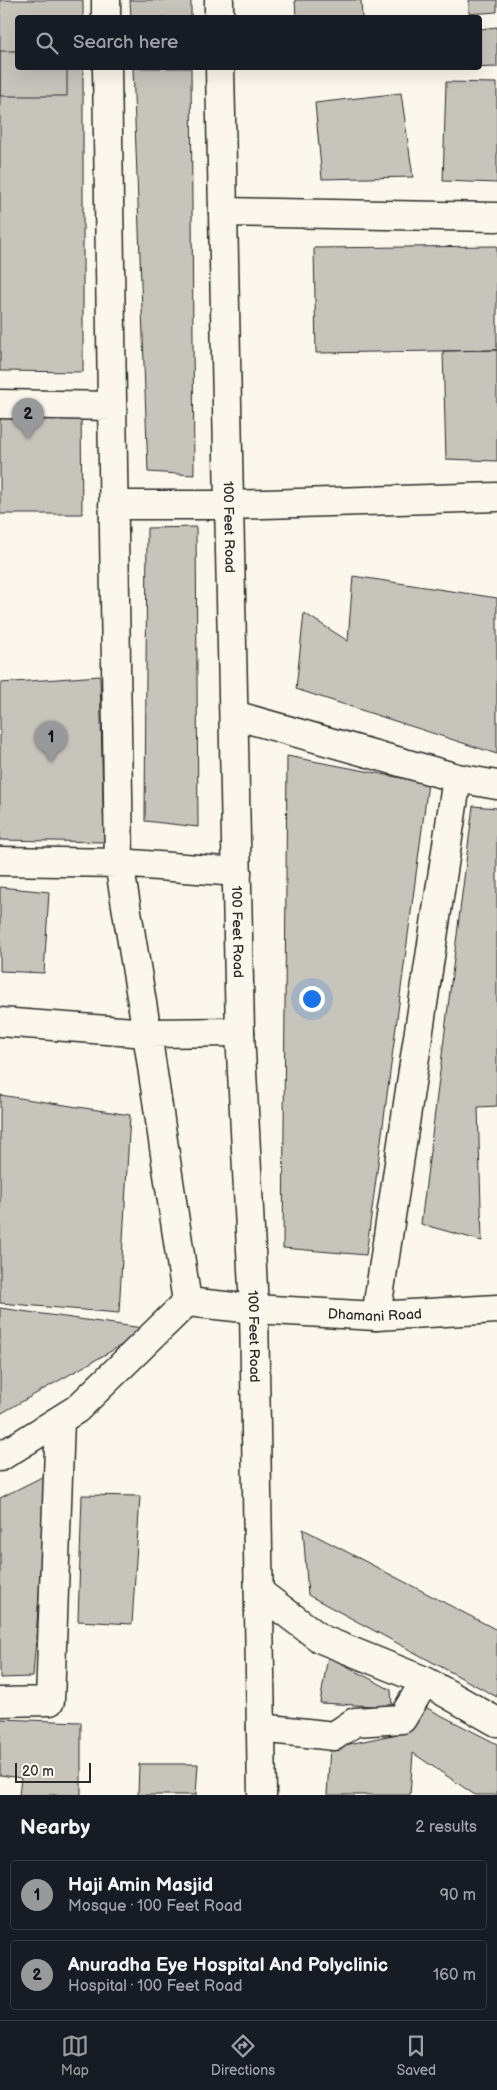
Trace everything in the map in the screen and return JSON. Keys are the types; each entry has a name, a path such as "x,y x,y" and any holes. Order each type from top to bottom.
{"street":[{"path":"106,0 106,15"},
{"path":"219,0 220,15"},
{"path":"0,1458 77,1409 187,1302 148,1033 119,863 107,70"},
{"name":"100 Feet Road","path":"220,70 240,1032 254,1309 262,1795"},
{"path":"223,212 497,217"},
{"path":"0,404 112,406"},
{"path":"114,505 229,505 497,497"},
{"path":"234,715 457,778 497,785"},
{"path":"376,1316 457,778"},
{"path":"0,861 119,863 237,872"},
{"path":"0,1022 148,1033 240,1032"},
{"name":"Dhamani Road","path":"187,1302 254,1309 376,1316 497,1309"},
{"path":"0,1702 50,1701 60,1420"},
{"path":"259,1592 321,1639 425,1681 497,1722"},
{"path":"261,1728 334,1736 355,1722 402,1719 425,1681"}],"building":[{"path":"0,0 83,0 83,15 15,15 15,70 83,70 83,372 0,371"},
{"path":"130,0 191,0 191,15 131,15"},
{"path":"295,0 361,0 362,15 296,15"},
{"path":"469,0 497,0 497,12 469,14"},
{"path":"497,27 497,67 482,68 482,29"},
{"path":"0,51 15,51 15,70 67,70 67,96 0,96"},
{"path":"133,70 191,70 194,475 148,472"},
{"path":"446,82 497,83 497,183 443,181"},
{"path":"401,93 413,177 322,179 315,103"},
{"path":"497,246 497,350 316,353 314,248"},
{"path":"497,350 497,461 446,459 443,351"},
{"path":"0,414 81,414 82,514 0,514"},
{"path":"196,527 198,827 145,821 147,528"},
{"path":"353,576 497,598 497,754 296,689 304,613 348,641"},
{"path":"100,676 104,842 0,840 0,683"},
{"path":"287,756 428,783 366,1255 283,1248"},
{"path":"473,806 497,808 497,1106 478,1107 482,1241 421,1224"},
{"path":"0,887 49,892 44,973 0,971"},
{"path":"0,1095 130,1115 119,1313 0,1303"},
{"path":"0,1308 150,1329 0,1414"},
{"path":"48,1474 33,1677 0,1678 0,1498"},
{"path":"82,1495 140,1496 132,1624 78,1621"},
{"path":"303,1529 497,1630 497,1697 308,1595"},
{"path":"328,1656 391,1690 392,1707 320,1703"},
{"path":"425,1707 497,1744 497,1795 475,1795 413,1753 410,1795 327,1795 330,1748 407,1732"},
{"path":"0,1719 81,1722 81,1795 19,1795 21,1778 0,1775"},
{"path":"139,1764 198,1764 196,1795 138,1795"}],"place":[{"name":"Anuradha Eye Hospital And Polyclinic","path":"28,439"},
{"name":"Haji Amin Masjid","path":"51,762"}]}
